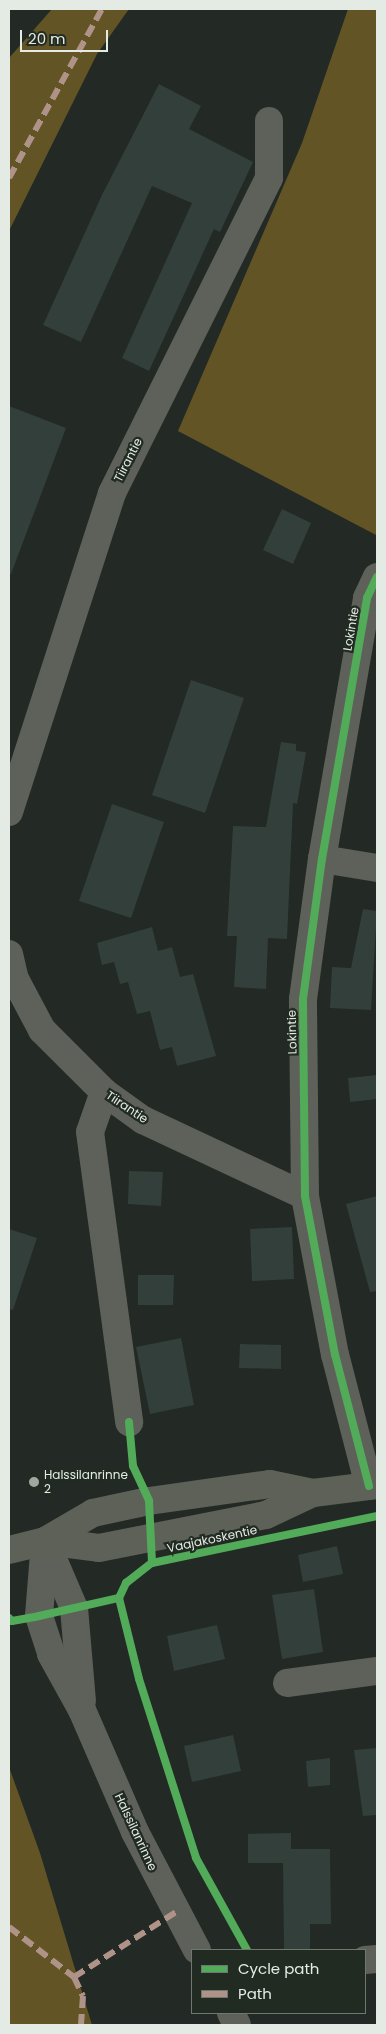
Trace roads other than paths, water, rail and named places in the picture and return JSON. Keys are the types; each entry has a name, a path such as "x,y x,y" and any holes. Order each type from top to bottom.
{"main road":[{"name":"Vaajakoskentie","path":"9,1550 45,1541 93,1513 149,1501 270,1484 313,1493"},
{"name":"Vaajakoskentie","path":"45,1541 99,1548 266,1515 313,1493 373,1485"}],"street":[{"name":"Tiirantie","path":"9,812 112,493 269,178 269,121"},
{"name":"Lokintie","path":"373,1485 335,1355 305,1196 303,999 322,859 367,598 377,577"},
{"path":"322,859 377,868"},
{"name":"Tiirantie","path":"9,954 15,979 42,1030 104,1092 143,1120 305,1196"},
{"path":"104,1092 90,1132 129,1422"},
{"name":"Halssilanrinne","path":"45,1541 39,1616 52,1654 82,1710 135,1832 196,1949"},
{"path":"287,1684 377,1671"}],"place":[{"name":"Halssilanrinne 2","path":"34,1482"}]}
